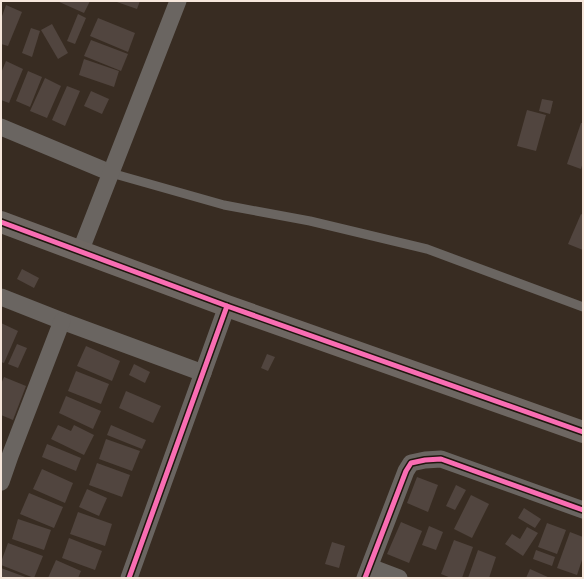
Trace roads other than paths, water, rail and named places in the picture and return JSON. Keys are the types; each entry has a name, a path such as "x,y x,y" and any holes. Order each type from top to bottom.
{"street":[{"path":"80,252 178,1"},
{"path":"1,127 111,173"},
{"path":"1,222 227,306 583,432"},
{"path":"1,297 203,373"},
{"path":"129,578 227,306"},
{"path":"1,482 5,454 62,321"},
{"path":"399,578 367,572 406,471 411,463 424,460 441,459 583,510"}],"lane":[{"path":"111,173 224,205 310,221 427,249 583,307"}]}
